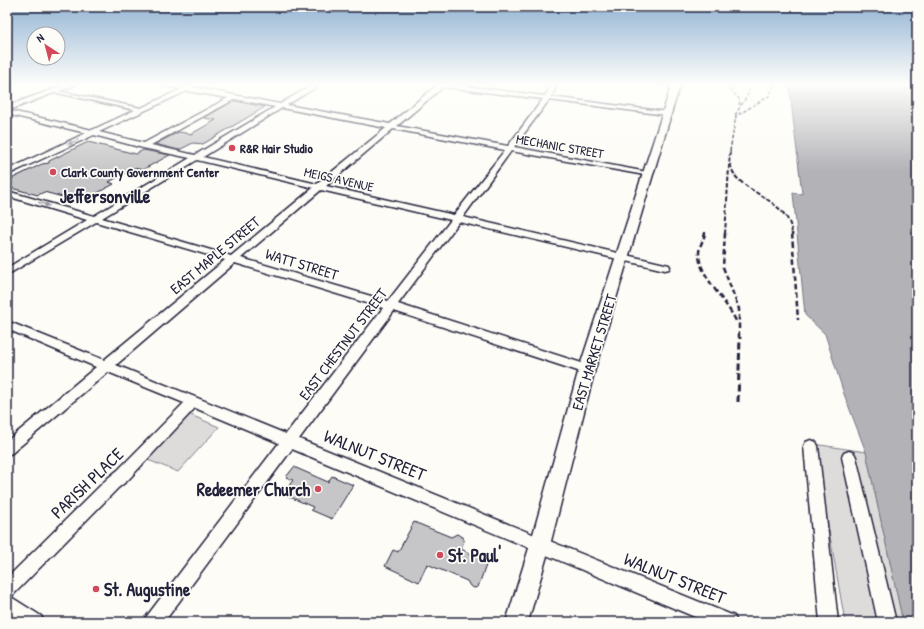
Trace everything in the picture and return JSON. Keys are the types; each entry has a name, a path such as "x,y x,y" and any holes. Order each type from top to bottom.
{"main road":[{"name":"EAST MARKET STREET","path":"517,622 540,545 587,369 666,113"}],"street":[{"name":"MEIGS AVENUE","path":"16,113 92,134 623,256 665,267"},
{"path":"7,174 135,113"},
{"path":"143,146 204,113"},
{"path":"7,272 269,113"},
{"name":"MECHANIC STREET","path":"320,113 647,174"},
{"name":"EAST MAPLE STREET","path":"7,449 406,113"},
{"name":"EAST CHESTNUT STREET","path":"153,622 536,113"},
{"name":"WATT STREET","path":"7,192 391,306 587,369"},
{"name":"WALNUT STREET","path":"7,326 728,622"},
{"name":"PARISH PLACE","path":"7,590 113,483 127,471 193,402"},
{"path":"811,446 828,622"},
{"path":"849,457 887,622"},
{"path":"7,604 35,622"}],"shaded area":[{"path":"792,113 917,113 917,622 903,622 866,452 844,394 825,334 805,315 793,193 802,194"},
{"path":"186,413 219,427 178,472 148,460 145,456"},
{"path":"814,444 866,452 903,622 845,622"}],"building":[{"path":"212,113 254,113 203,144 193,143 179,150 155,144 179,132 191,134 216,120 204,118"},
{"name":"Clark County Government Center","path":"88,142 136,154 143,150 170,155 142,170 134,168 109,182 114,184 81,202 44,192 38,195 7,187 7,181 42,164 49,163 49,161"},
{"name":"Redeemer Church","path":"294,467 328,482 332,476 353,485 332,519 311,510 313,507 283,494 293,480 286,477"},
{"name":"St. Paul'","path":"414,522 451,537 457,534 463,537 464,541 461,549 478,557 480,554 489,557 478,587 474,588 470,586 467,581 427,564 419,582 385,566 393,550 398,552"}],"railway":[{"path":"730,151 736,116 740,113"},
{"path":"725,234 730,150"},
{"path":"730,164 737,178 778,208 785,215 790,224 792,234"},
{"path":"705,233 699,250 703,270 737,323"},
{"path":"725,233 723,267 739,309 739,338"},
{"path":"792,233 798,320"},
{"path":"738,402 740,337"}],"place":[{"name":"R&R Hair Studio","path":"232,148"},
{"name":"Clark County Government Center","path":"53,172"},
{"name":"Redeemer Church","path":"318,489"},
{"name":"St. Paul'","path":"440,555"},
{"name":"St. Augustine","path":"96,589"}],"district":[{"name":"Jeffersonville","path":"105,196"}]}
